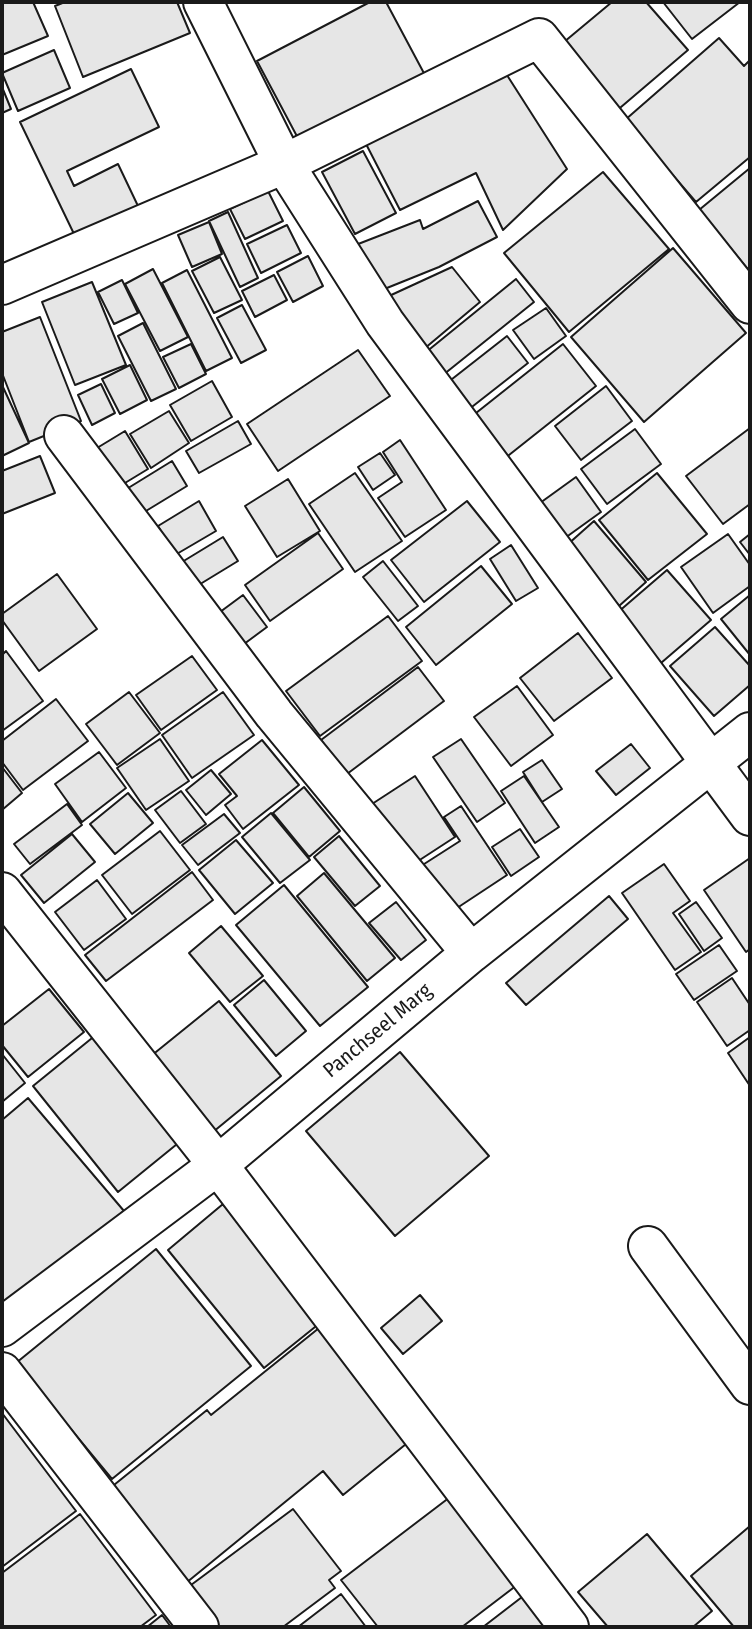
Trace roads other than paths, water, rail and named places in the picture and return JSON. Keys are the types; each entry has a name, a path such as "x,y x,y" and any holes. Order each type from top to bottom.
{"street":[{"path":"203,2 284,164 385,323 713,762 750,816"},
{"path":"2,283 284,164 539,38 750,304"},
{"path":"64,435 274,713 471,953"},
{"name":"Panchseel Marg","path":"2,1326 218,1165 471,953 750,732"},
{"path":"2,892 218,1165 569,1627"},
{"path":"648,1247 750,1385"},
{"path":"2,1372 199,1627"}]}
